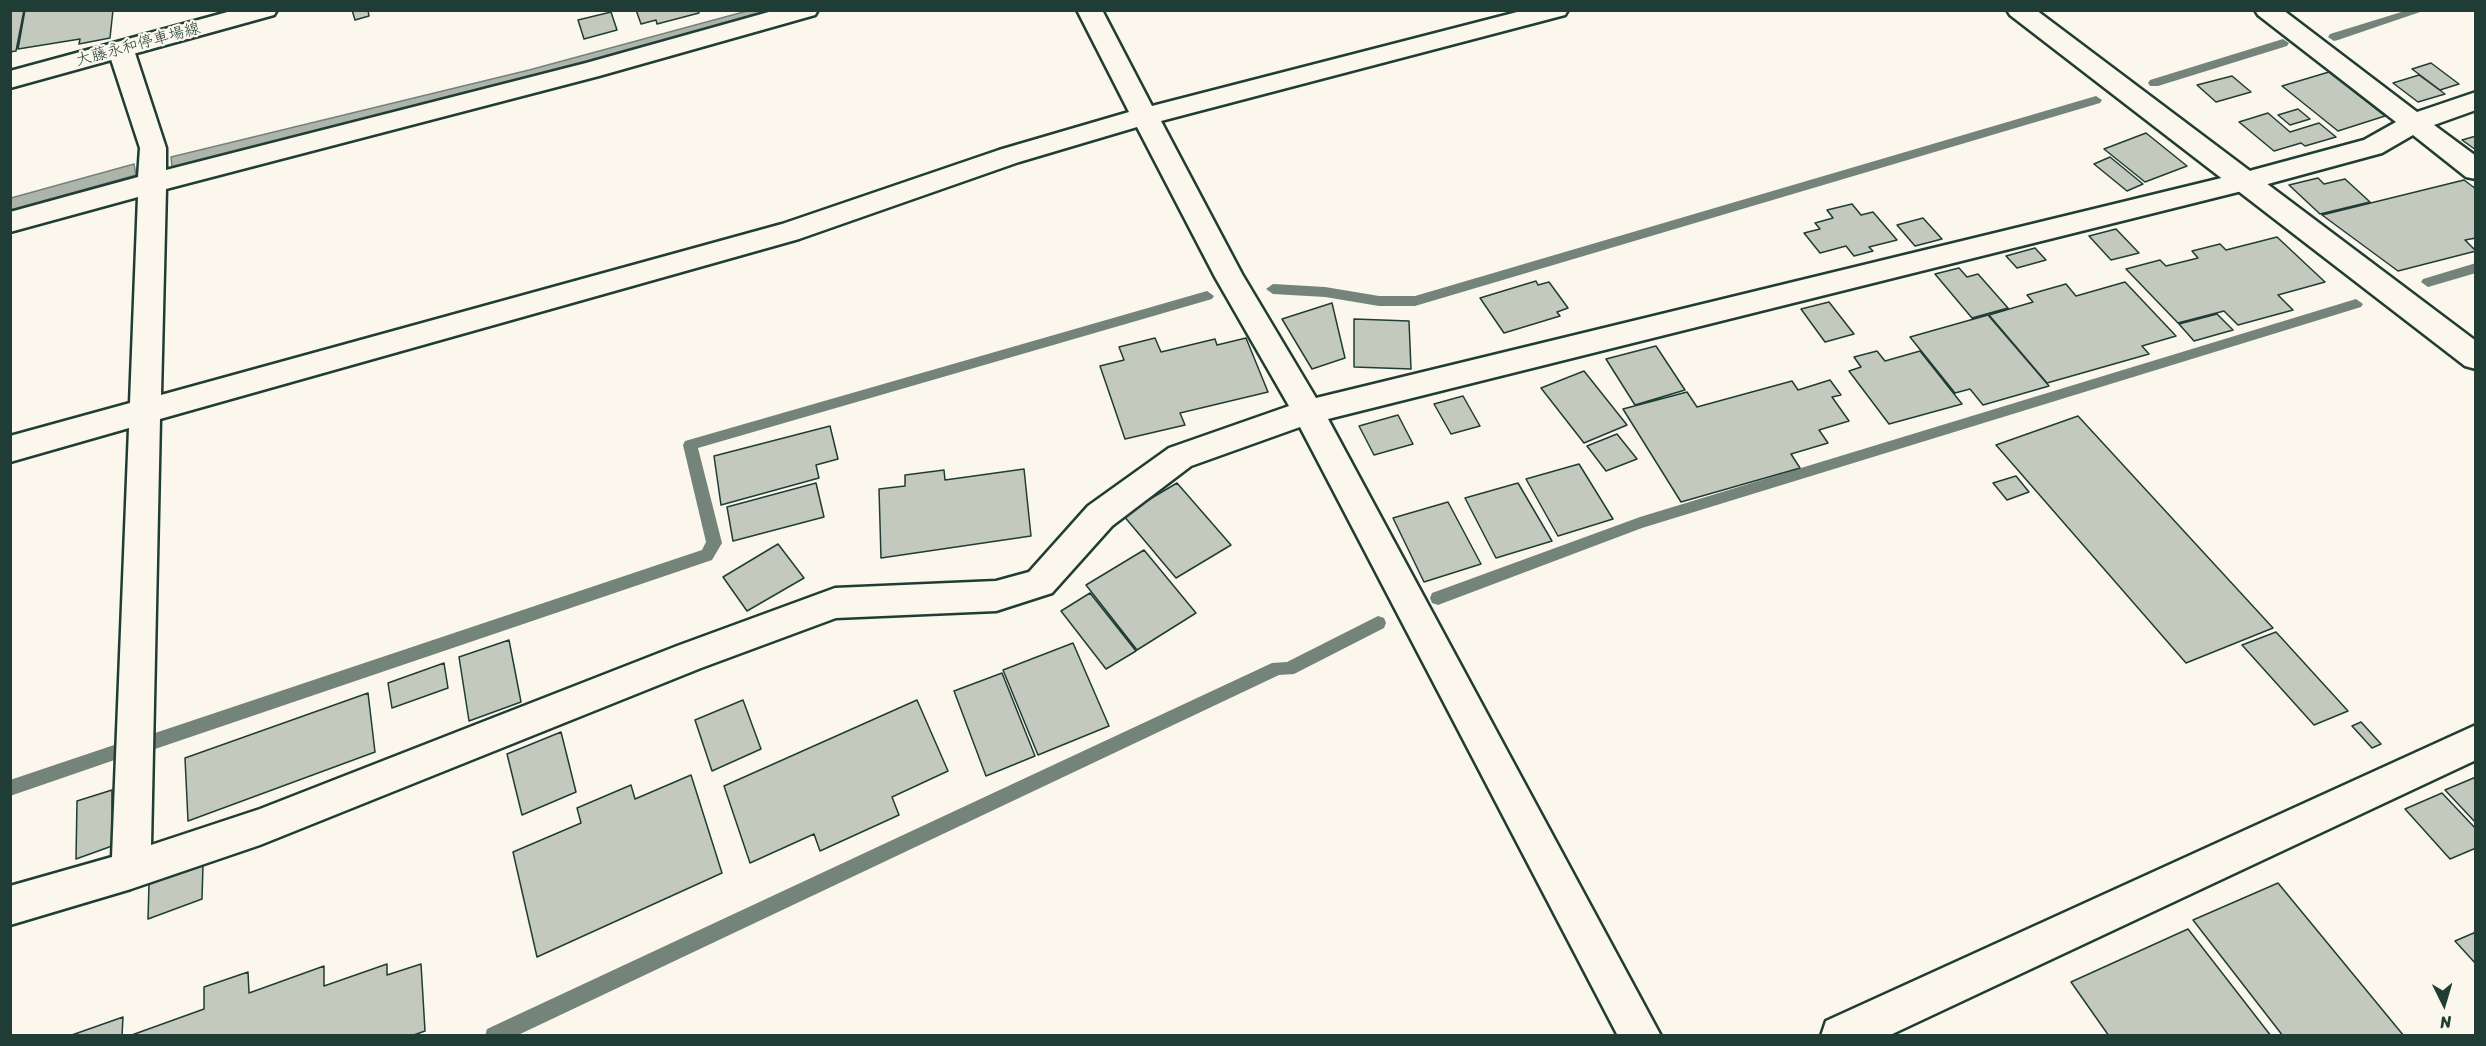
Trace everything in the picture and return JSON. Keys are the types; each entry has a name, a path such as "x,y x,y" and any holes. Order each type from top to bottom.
{"street":[{"name":"大藤永和停車場線","path":"10,80 265,10"},
{"path":"10,222 590,70 806,10"},
{"path":"1089,10 1229,277 1308,412 1641,1035"},
{"path":"10,449 789,232 1009,156 1146,116 1556,10"},
{"path":"2019,10 2475,358"},
{"path":"2267,10 2475,170"},
{"path":"121,50 153,148 147,411 131,870"},
{"path":"10,906 131,870 260,827 689,657 834,603 996,597 1040,583 1100,516 1180,457 1308,412 2242,182 2373,147 2415,122 2475,100"},
{"path":"1840,1035 2475,742"}],"shaded area":[{"path":"747,11 784,11 586,65 172,168 171,157 529,70"},
{"path":"134,164 136,175 11,210 11,198"}],"building":[{"path":"10,10 24,10 16,51 10,52"},
{"path":"25,10 113,10 110,38 79,44 80,39 18,49"},
{"path":"352,10 368,10 369,16 355,20"},
{"path":"636,10 698,10 699,13 657,24 656,20 641,24"},
{"path":"611,12 617,30 584,39 578,20"},
{"path":"2431,63 2459,84 2440,90 2412,69"},
{"path":"2329,72 2385,116 2338,131 2282,86"},
{"path":"2419,75 2445,94 2418,102 2393,83"},
{"path":"2232,76 2251,92 2216,102 2197,85"},
{"path":"2298,109 2310,119 2290,125 2278,115"},
{"path":"2268,113 2290,132 2319,123 2336,137 2305,146 2301,143 2274,151 2239,122"},
{"path":"2146,133 2187,166 2145,182 2104,149"},
{"path":"2476,136 2476,150 2462,140"},
{"path":"2110,157 2143,184 2127,191 2094,164"},
{"path":"2318,178 2324,184 2345,179 2370,202 2320,214 2289,185"},
{"path":"2464,180 2476,189 2476,238 2465,240 2476,251 2398,271 2322,215"},
{"path":"1852,204 1861,215 1873,212 1897,240 1869,247 1873,251 1854,256 1846,246 1820,253 1804,233 1820,229 1815,223 1833,218 1827,210"},
{"path":"1923,218 1942,239 1915,246 1897,225"},
{"path":"2116,229 2139,253 2111,260 2089,236"},
{"path":"2277,237 2325,282 2278,295 2293,310 2238,325 2224,311 2178,323 2126,269 2160,260 2166,266 2198,258 2192,251 2220,244 2226,250"},
{"path":"2035,248 2046,260 2017,268 2006,256"},
{"path":"1959,268 1967,277 1978,274 2008,308 1972,318 1935,274"},
{"path":"1536,281 1538,285 1549,282 1568,308 1557,312 1560,316 1504,333 1480,298"},
{"path":"2125,282 2176,336 2142,346 2149,354 2047,383 1989,315 2033,302 2027,295 2066,284 2076,296"},
{"path":"1829,302 1854,334 1825,342 1801,309"},
{"path":"1332,303 1345,358 1312,369 1282,319"},
{"path":"2217,314 2233,330 2194,341 2179,324"},
{"path":"1988,315 2049,386 1983,405 1970,389 1955,393 1910,337"},
{"path":"1354,319 1409,321 1411,369 1354,367"},
{"path":"1155,338 1161,352 1215,339 1217,345 1246,338 1268,392 1180,413 1185,425 1125,439 1100,366 1124,360 1119,347"},
{"path":"1656,346 1685,390 1635,405 1606,359"},
{"path":"1877,351 1885,361 1920,351 1962,404 1889,424 1849,371 1861,367 1854,357"},
{"path":"1584,371 1627,425 1584,443 1541,388"},
{"path":"1830,380 1841,395 1832,397 1849,421 1819,430 1828,443 1791,454 1800,468 1681,502 1623,409 1687,392 1697,407 1792,381 1798,390"},
{"path":"1463,396 1480,426 1451,434 1434,404"},
{"path":"1398,415 1413,444 1374,455 1359,426"},
{"path":"2078,416 2273,628 2186,663 1996,445"},
{"path":"830,426 838,459 816,465 819,478 721,505 714,456"},
{"path":"1617,434 1637,459 1606,471 1587,446"},
{"path":"1579,464 1613,519 1558,536 1526,479"},
{"path":"1024,469 1031,536 881,558 879,489 905,486 905,475 944,470 945,480"},
{"path":"2016,476 2029,492 2007,500 1993,483"},
{"path":"816,483 824,517 733,541 727,507"},
{"path":"1177,483 1231,545 1176,578 1123,515"},
{"path":"1518,483 1552,541 1496,558 1465,498"},
{"path":"1448,502 1481,564 1424,582 1393,518"},
{"path":"778,544 804,578 747,611 723,577"},
{"path":"1144,550 1196,613 1137,650 1086,585"},
{"path":"1090,593 1136,651 1106,669 1061,611"},
{"path":"2276,632 2348,711 2314,725 2242,645"},
{"path":"509,640 521,702 469,721 459,657"},
{"path":"1073,643 1109,726 1038,755 1003,670"},
{"path":"444,663 448,688 392,708 388,683"},
{"path":"1002,673 1035,756 986,776 954,691"},
{"path":"368,693 375,752 188,821 185,758"},
{"path":"743,700 761,749 712,771 695,720"},
{"path":"917,700 948,771 892,797 899,815 820,851 814,834 750,863 724,786"},
{"path":"2361,722 2381,744 2372,748 2352,726"},
{"path":"561,732 576,792 522,815 507,754"},
{"path":"691,775 722,873 537,957 513,852 581,823 577,808 631,785 635,799"},
{"path":"2476,777 2476,823 2445,790"},
{"path":"112,790 112,846 76,859 77,801"},
{"path":"2442,793 2476,829 2476,848 2450,859 2405,809"},
{"path":"203,865 202,899 148,919 149,884"},
{"path":"2278,883 2404,1036 2283,1036 2193,920"},
{"path":"2188,929 2271,1036 2109,1036 2071,982"},
{"path":"2476,932 2476,964 2455,941"},
{"path":"387,964 387,975 421,964 425,1031 411,1036 129,1036 204,1009 204,987 248,972 249,993 324,966 324,986"},
{"path":"123,1017 122,1036 69,1036"}],"waterway":[{"path":"2334,37 2421,10"},
{"path":"2154,83 2283,43"},
{"path":"1273,289 1325,292 1379,301 1415,301 2096,100"},
{"path":"2428,282 2476,268"},
{"path":"155,741 707,555 714,543 690,445 1207,296"},
{"path":"1438,598 1640,523 2356,304"},
{"path":"494,1036 1278,668 1288,669 1378,623"},
{"path":"10,788 123,750"}]}
